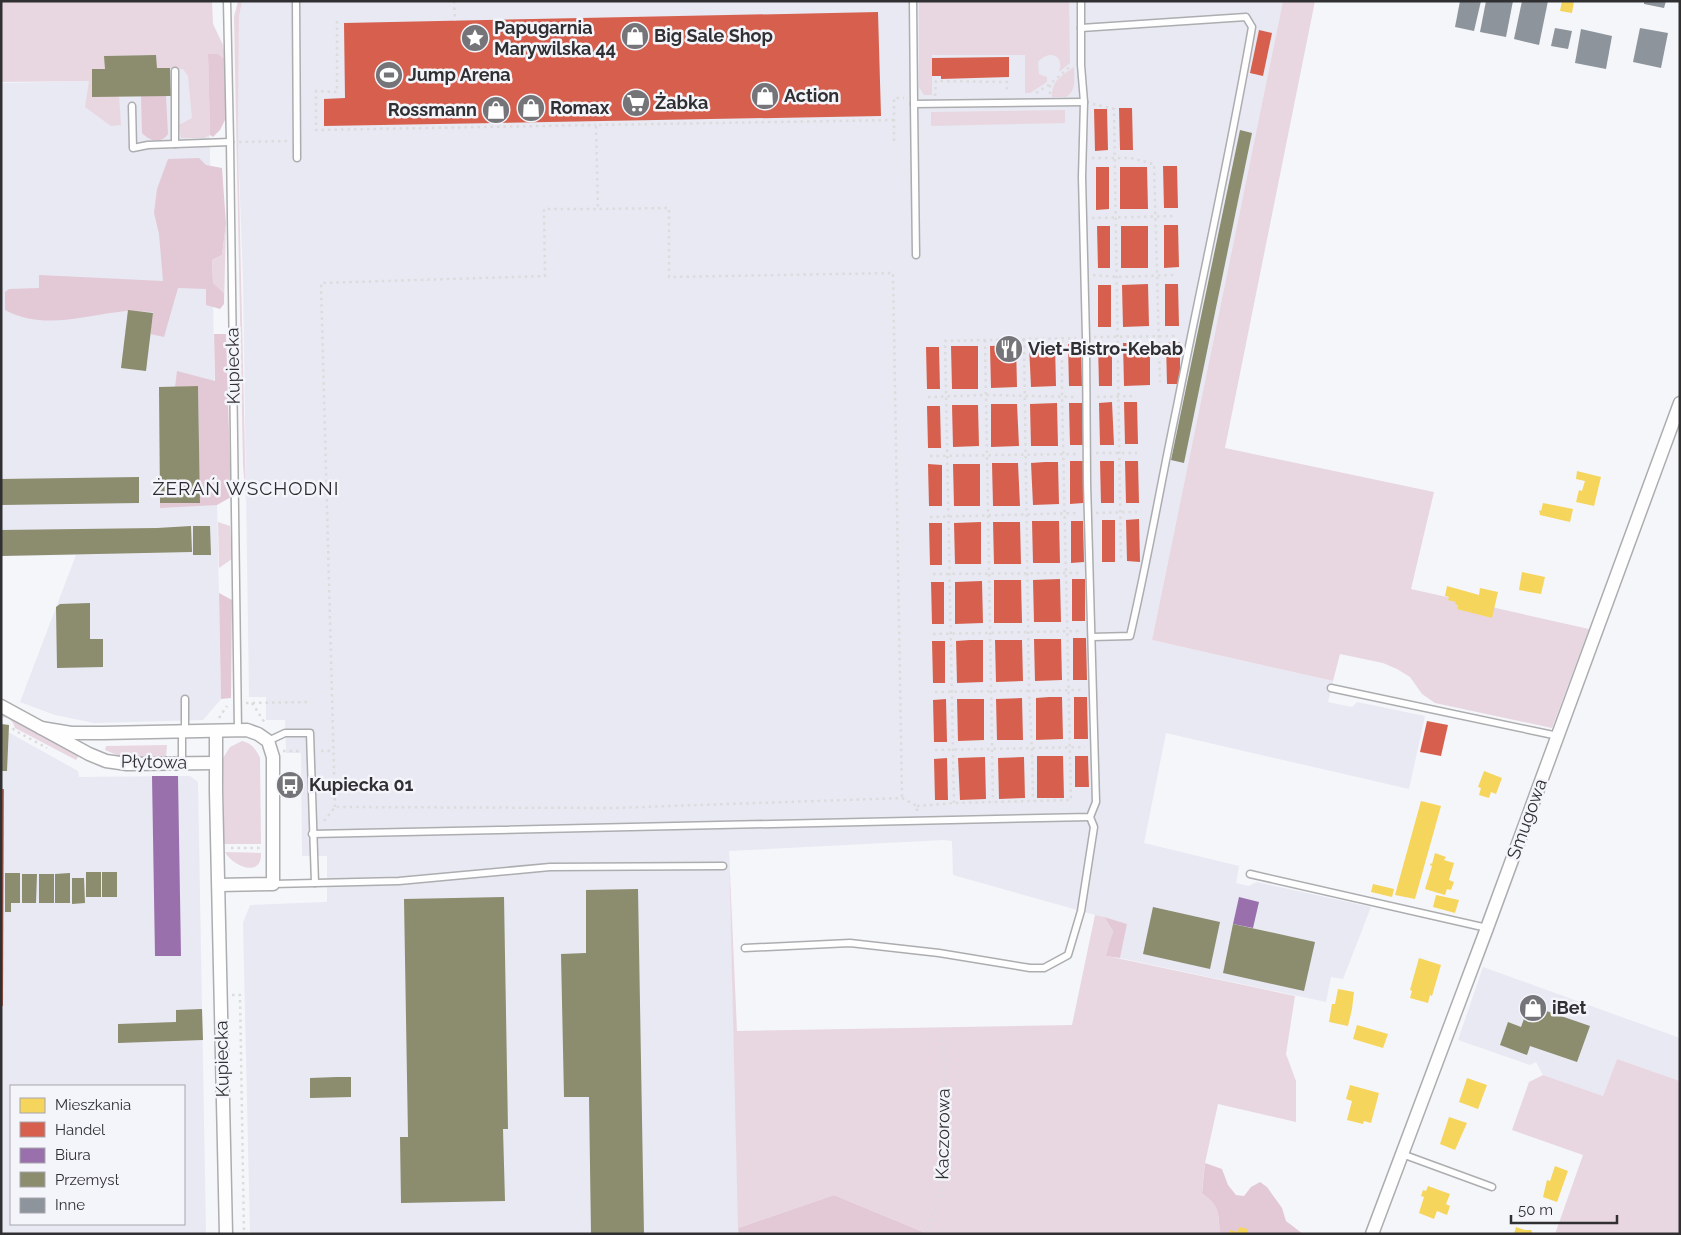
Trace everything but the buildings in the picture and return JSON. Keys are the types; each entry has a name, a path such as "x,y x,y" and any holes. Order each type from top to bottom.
{"street":[{"name":"Smugowa","path":"1372,1234 1680,403"},
{"name":"Płytowa","path":"1,706 89,754 106,760 127,764 216,763"},
{"name":"Płytowa","path":"40,728 71,733 183,732 217,727"},
{"path":"217,727 238,731 247,730 258,734 268,740 273,757 273,884 219,885"},
{"name":"Kupiecka","path":"217,727 216,763 226,1234"}],"lane":[{"name":"Kupiecka","path":"227,1 238,731"},
{"path":"296,1 296,158"},
{"path":"913,1 916,255"},
{"path":"745,948 850,943 939,953 1030,968 1044,968 1068,955 1081,911 1094,827 1090,817 1096,802 1082,177 1084,102 1081,65 1081,1"},
{"path":"1082,28 1246,18 1252,27 1239,101 1130,636 1092,637"},
{"path":"175,71 175,144"},
{"path":"914,104 1084,102"},
{"path":"132,106 133,148 148,145 230,142"},
{"path":"1331,688 1558,736"},
{"path":"182,764 185,700"},
{"path":"268,740 285,734 310,733 315,883"},
{"path":"312,834 1090,817"},
{"path":"273,884 399,881 550,867 723,866"},
{"path":"1250,874 1487,928"},
{"path":"1402,1154 1492,1186"}],"path":[{"path":"454,1 455,20"},
{"path":"336,21 337,92 316,92 316,130 596,125 614,123 894,120"},
{"path":"1050,102 1050,84 1072,66 1072,56"},
{"path":"1084,102 1114,109 1121,560"},
{"path":"596,125 598,209"},
{"path":"230,142 296,140"},
{"path":"1083,159 1131,158 1154,164 1160,382"},
{"path":"312,834 335,807 322,283 545,276 544,209 669,208 669,277 893,273 902,798"},
{"path":"1083,218 1176,216"},
{"path":"1084,274 1117,277 1176,275"},
{"path":"954,803 946,341 1178,336"},
{"path":"335,807 612,808 902,798 917,806 954,803 1071,800 1062,338"},
{"path":"1024,339 1032,801"},
{"path":"985,340 993,802"},
{"path":"928,397 986,395 1135,396"},
{"path":"930,456 1136,453"},
{"path":"930,516 1137,512"},
{"path":"933,574 1090,573"},
{"path":"933,634 1082,631 1091,616"},
{"path":"935,692 1092,690"},
{"path":"217,727 228,704 310,702"},
{"path":"936,750 1094,747"},
{"path":"286,751 310,751"},
{"path":"917,806 918,813 927,822"},
{"path":"221,994 240,995 244,1234"},
{"name":"Kaczorowa","path":"926,1234 946,1176 943,1031"}],"shaded area":[{"path":"1,1 212,1 213,24 223,45 225,59 218,54 208,54 210,135 204,138 181,138 179,125 192,118 188,76 183,69 157,68 156,55 105,56 105,69 92,69 92,96 119,96 121,125 111,126 85,107 89,81 1,82"},
{"path":"238,1 242,1 239,18 238,142 246,500 243,465 234,17"},
{"path":"242,1 1283,1 1152,640 1333,681 1328,702 1352,707 1357,702 1425,716 1409,789 1166,733 1144,843 1239,866 1236,883 1249,886 1256,882 1371,907 1343,979 1331,977 1326,1002 1120,958 1127,924 953,875 952,841 729,851 739,1234 250,1234 243,923 250,905 327,902 327,856 302,856 301,753 286,753 285,720 266,720 266,697 249,697 243,281 238,142 239,18"},
{"path":"919,1 1069,1 1070,63 1059,72 1060,61 1058,58 1051,55 1042,58 1038,62 1039,74 1047,77 1047,82 1030,93 1025,93 1025,55 932,55 932,95 924,95 919,87"},
{"path":"1283,1 1315,1 1225,448 1434,492 1411,589 1589,629 1552,728 1435,703 1422,694 1410,677 1383,663 1340,654 1333,681 1152,640"},
{"path":"89,53 208,54 221,699 203,720 94,723 55,715 20,702 76,555 1,556 1,83 89,81"},
{"path":"208,54 218,54 225,59 225,120 220,130 213,137 210,135"},
{"path":"1074,67 1074,84 1070,94 1066,97 1052,97 1052,91 1056,82"},
{"path":"141,96 166,96 168,134 162,140 152,140 142,133"},
{"path":"1065,110 1065,123 931,126 931,112"},
{"path":"199,158 206,165 222,168 226,224 222,255 212,260 213,283 224,293 224,304 220,309 206,305 206,289 178,288 164,337 150,334 153,312 126,311 49,321 34,320 5,310 5,292 9,289 39,288 39,275 163,281 159,234 154,213 157,189 168,159"},
{"path":"226,224 224,304 224,293 213,283 212,260 222,255"},
{"path":"214,334 226,334 231,497 217,505 160,508 160,503 200,502 198,386 175,387 177,371 215,381"},
{"path":"218,522 230,526 232,559 219,568"},
{"path":"219,593 232,600 231,698 221,699"},
{"path":"1,713 79,755 76,760 15,728 10,720 1,717"},
{"path":"1,724 9,725 8,732 78,771 79,777 190,776 198,782 206,1234 1,1234"},
{"path":"242,741 253,747 260,758 261,844 224,844 223,758 230,747"},
{"path":"167,745 166,757 117,758 117,755 105,750 106,746"},
{"path":"729,851 737,1031 1072,1025 1095,915 1104,917 1113,931 1107,956 1295,996 1286,1054 1296,1081 1296,1122 1218,1104 1205,1163 1202,1192 1212,1201 1217,1210 1220,1234 928,1234 834,1195 738,1228"},
{"path":"225,852 261,853 260,861 257,866 246,868 234,862"},
{"path":"1104,917 1127,924 1120,958 1106,956 1113,931"},
{"name":"iBet","path":"1483,967 1680,1038 1680,1081 1617,1059 1603,1096 1543,1075 1536,1062 1530,1065 1458,1040"},
{"path":"1617,1059 1680,1081 1680,1234 1555,1234 1583,1155 1512,1130 1529,1082 1543,1075 1603,1096"},
{"path":"1205,1163 1222,1169 1228,1185 1236,1195 1244,1196 1251,1187 1260,1182 1267,1187 1282,1208 1286,1221 1303,1234 1220,1234 1217,1210 1212,1202 1202,1193"},
{"path":"834,1195 928,1234 739,1234 738,1228"}],"place":[{"name":"Big Sale Shop","path":"635,36"},
{"name":"Papugarnia Marywilska 44","path":"475,38"},
{"name":"Jump Arena","path":"389,75"},
{"name":"Action","path":"765,96"},
{"name":"Żabka","path":"636,103"},
{"name":"Romax","path":"531,108"},
{"name":"Rossmann","path":"496,110"},
{"name":"Viet-Bistro-Kebab","path":"1009,349"},
{"name":"Kupiecka 01","path":"290,785"},
{"name":"iBet","path":"1533,1008"}],"district":[{"name":"ŻERAŃ WSCHODNI","path":"246,488"}]}
